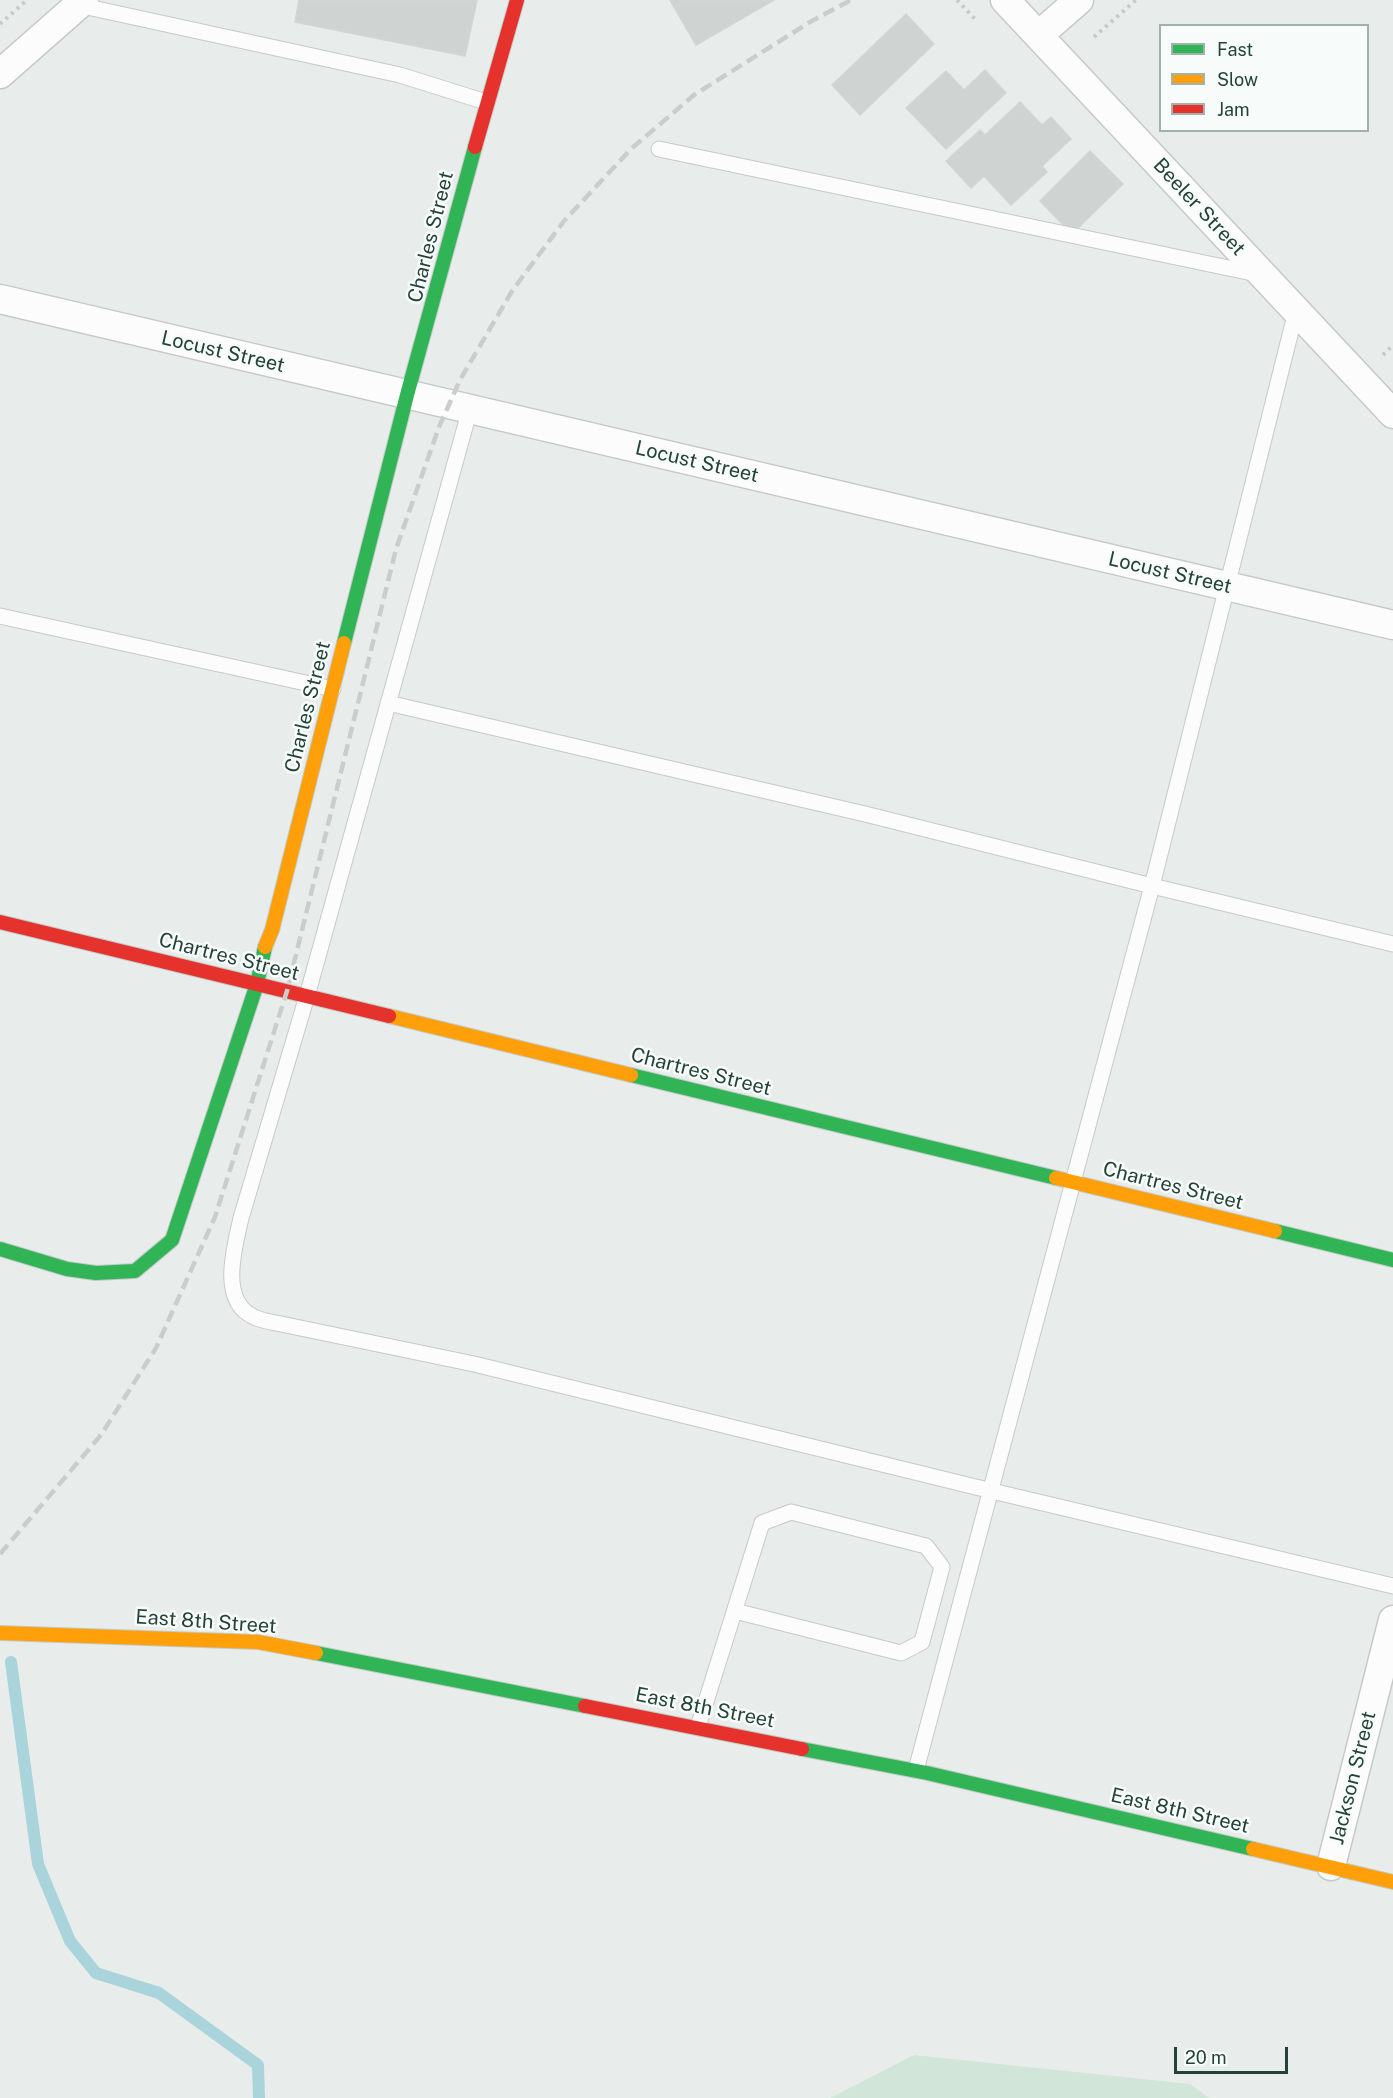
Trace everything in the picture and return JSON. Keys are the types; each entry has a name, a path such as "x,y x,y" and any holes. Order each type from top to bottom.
{"street":[{"name":"Charles Street","path":"0,1249 67,1269 96,1273 135,1271 172,1240 257,984 407,395 424,341 486,102 517,0"},
{"name":"Beeler Street","path":"1005,0 1393,414"},
{"path":"1039,35 1079,0"},
{"path":"0,74 81,2"},
{"name":"Locust Street","path":"0,299 1393,625"},
{"name":"Chartres Street","path":"0,922 1393,1260"},
{"name":"Jackson Street","path":"1331,1866 1393,1620"},
{"name":"East 8th Street","path":"0,1633 258,1642 916,1770 1393,1882"}],"lane":[{"path":"81,2 400,75 486,102"},
{"path":"659,149 1263,275"},
{"path":"916,1770 992,1491 1071,1182 1152,886 1296,311"},
{"path":"470,409 234,1250 232,1282 237,1301 252,1317 474,1364 992,1491 1393,1586"},
{"path":"0,616 333,689"},
{"path":"388,703 865,813 1393,944"},
{"path":"698,1727 762,1523 791,1512 926,1546 942,1567 922,1642 901,1653 735,1611"}],"path":[{"path":"0,24 27,0"},
{"path":"1094,37 1136,0"}],"green space":[{"path":"914,2055 1190,2084 1209,2098 830,2098"}],"building":[{"path":"299,0 477,0 465,56 295,22"},
{"path":"670,0 774,0 696,45"},
{"path":"906,14 934,44 860,115 832,85"},
{"path":"985,70 1006,93 946,149 906,108 946,71 964,90"},
{"path":"1020,102 1042,125 1051,117 1071,139 1042,166 1047,172 1011,205 984,176 971,188 946,161 980,130 985,135"},
{"path":"1090,151 1123,184 1072,234 1040,201"}],"waterway":[{"path":"11,1662 38,1864 70,1941 96,1973 159,1993 258,2065 259,2098"}],"railway":[{"path":"0,1554 101,1435 156,1348 215,1217 287,991 396,549 439,427 460,380 512,291 564,221 631,149 694,95 810,22 851,0"}],"traffic: fast":[{"path":"344,643 407,395 475,147"},
{"path":"0,1249 67,1269 96,1273 135,1271 172,1240 257,984 265,947"},
{"path":"631,1075 1056,1178"},
{"path":"1275,1231 1393,1260"},
{"path":"316,1653 585,1706"},
{"path":"802,1749 927,1773 1253,1849"}],"traffic: slow":[{"path":"265,947 272,930 344,643"},
{"path":"389,1016 631,1075"},
{"path":"1056,1178 1275,1231"},
{"path":"0,1633 258,1642 316,1653"},
{"path":"1253,1849 1393,1882"}],"traffic: jam":[{"path":"475,147 517,0"},
{"path":"0,922 389,1016"},
{"path":"585,1706 802,1749"}]}
